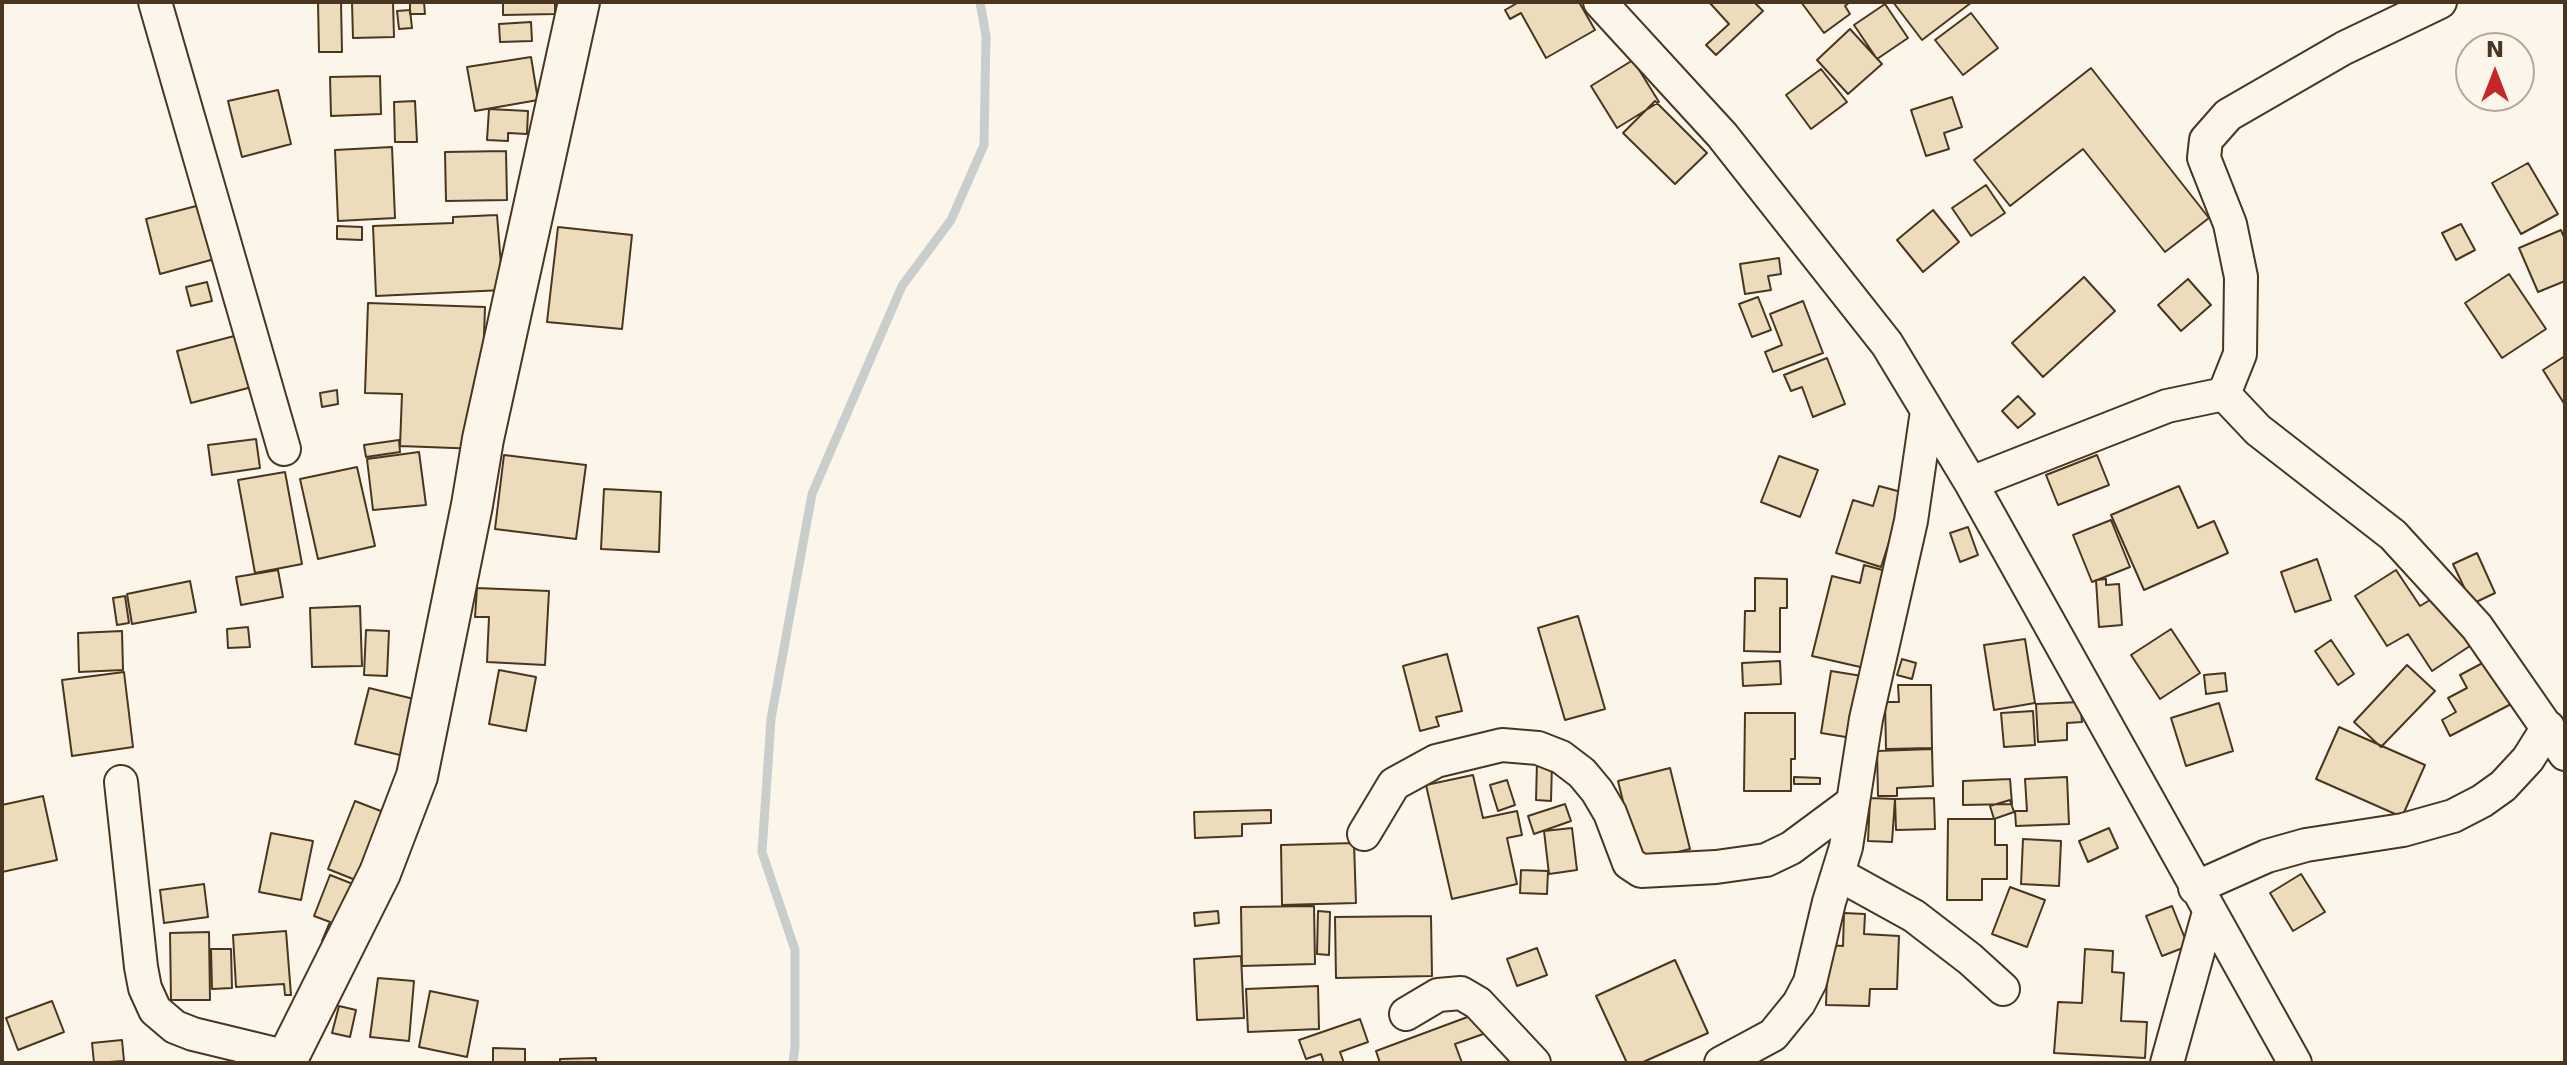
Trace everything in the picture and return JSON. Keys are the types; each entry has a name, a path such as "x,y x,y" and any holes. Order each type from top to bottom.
{"main road":[{"path":"286,1060 380,873 417,776 486,423 579,2"}],"street":[{"path":"155,2 284,449"},
{"path":"1600,2 1722,135 1887,344 1971,483 2295,1063"},
{"path":"2224,394 2240,354 2241,277 2230,224 2204,158 2206,140 2228,115 2344,48 2440,2"},
{"path":"1971,483 2167,406 2224,394"},
{"path":"2224,394 2258,430 2393,535 2477,627 2565,754"},
{"path":"1721,1063 1773,1035 1799,1003 1810,982 1846,847 1866,719 1911,521 1927,411"},
{"path":"2167,1063 2202,900 2267,856 2403,830 2453,816 2503,786 2528,759 2548,727"},
{"path":"1364,834 1394,784 1436,761 1502,745 1538,748 1561,757 1582,773 1610,813 1629,863 1641,871 1716,867 1766,860 1791,848 1853,802"},
{"path":"121,782 141,967 145,988 155,1010 175,1027 193,1034 286,1060"},
{"path":"1838,874 1914,916 2003,989"},
{"path":"1406,1014 1438,995 1461,993 1478,1003 1534,1063"}],"building":[{"path":"318,2 341,2 342,52 319,52"},
{"path":"352,2 393,2 394,37 353,38"},
{"path":"410,2 424,2 425,14 410,14"},
{"path":"503,2 555,2 555,14 503,15"},
{"path":"1519,2 1579,2 1595,30 1546,58 1521,13 1510,19 1505,10"},
{"path":"1709,2 1754,2 1763,11 1716,55 1706,45 1729,24"},
{"path":"1801,2 1850,2 1845,6 1850,14 1824,33"},
{"path":"1893,2 1972,2 1922,40"},
{"path":"1885,4 1908,38 1877,59 1854,25"},
{"path":"410,10 412,28 399,29 397,11"},
{"path":"1971,13 1998,48 1963,75 1935,40"},
{"path":"531,22 532,41 500,42 499,24"},
{"path":"1850,29 1882,64 1848,94 1817,60"},
{"path":"531,57 538,100 475,111 467,67"},
{"path":"1633,60 1659,102 1617,128 1591,86"},
{"path":"2091,68 2209,218 2165,252 2083,149 2010,206 1974,160"},
{"path":"1821,69 1847,102 1811,129 1786,95"},
{"path":"380,76 381,114 331,116 330,77"},
{"path":"278,90 291,144 242,157 228,101"},
{"path":"1952,97 1962,127 1944,133 1949,149 1926,156 1911,110"},
{"path":"415,101 417,142 395,142 394,102"},
{"path":"1655,101 1707,153 1675,184 1623,133"},
{"path":"489,109 528,111 527,134 508,133 508,141 487,140"},
{"path":"392,147 395,218 338,221 335,150"},
{"path":"506,151 507,200 446,201 445,152"},
{"path":"2528,163 2558,214 2521,234 2492,183"},
{"path":"1986,185 2005,213 1971,236 1952,208"},
{"path":"204,204 218,258 160,274 146,219"},
{"path":"1933,210 1959,242 1923,272 1897,240"},
{"path":"497,215 503,290 376,296 373,226 453,223 453,217"},
{"path":"2461,224 2475,250 2456,260 2442,233"},
{"path":"337,226 362,227 362,240 337,239"},
{"path":"558,227 632,235 622,329 547,322"},
{"path":"2561,230 2565,240 2565,281 2538,292 2519,248"},
{"path":"1779,258 1781,274 1768,276 1771,290 1745,294 1740,264"},
{"path":"2509,274 2546,329 2502,358 2465,303"},
{"path":"2084,277 2115,311 2043,377 2012,343"},
{"path":"2188,279 2211,305 2181,331 2158,305"},
{"path":"207,282 212,301 191,306 186,287"},
{"path":"1758,297 1771,330 1752,337 1739,304"},
{"path":"1803,301 1823,353 1773,372 1765,352 1782,345 1770,314"},
{"path":"368,303 485,307 480,449 400,446 402,394 365,393"},
{"path":"238,335 252,387 191,403 177,351"},
{"path":"2565,356 2565,405 2543,370"},
{"path":"1827,358 1845,404 1813,417 1802,387 1791,391 1784,375"},
{"path":"337,390 338,404 322,407 320,393"},
{"path":"2018,396 2035,414 2018,428 2002,411"},
{"path":"256,439 260,468 212,475 208,445"},
{"path":"399,440 400,452 366,457 364,445"},
{"path":"419,452 426,505 373,510 367,459"},
{"path":"504,455 586,465 576,539 495,529"},
{"path":"2097,455 2109,485 2058,505 2046,475"},
{"path":"1779,456 1818,470 1800,517 1761,502"},
{"path":"357,467 375,546 318,559 300,479"},
{"path":"285,472 302,564 255,573 238,480"},
{"path":"1879,486 1905,493 1881,567 1836,553 1853,500 1873,506"},
{"path":"2179,486 2198,528 2214,521 2228,553 2144,590 2111,515"},
{"path":"604,489 661,492 659,552 601,549"},
{"path":"2111,520 2130,567 2092,582 2073,535"},
{"path":"1968,527 1978,555 1960,562 1950,533"},
{"path":"2477,553 2495,593 2472,604 2453,564"},
{"path":"2317,559 2331,600 2295,612 2281,572"},
{"path":"1864,565 1890,572 1869,669 1812,656 1832,576 1860,583"},
{"path":"278,570 283,597 241,605 236,577"},
{"path":"2396,570 2420,606 2440,594 2473,644 2432,671 2408,634 2387,646 2355,596"},
{"path":"1755,578 1787,579 1787,608 1780,608 1780,652 1744,651 1745,611 1755,611"},
{"path":"2106,579 2106,585 2119,584 2122,625 2099,627 2096,580"},
{"path":"190,581 196,612 132,624 127,594"},
{"path":"477,588 549,591 545,665 487,662 489,617 475,617"},
{"path":"125,596 129,623 117,625 113,598"},
{"path":"360,606 362,666 312,667 310,608"},
{"path":"1578,616 1605,709 1565,720 1538,628"},
{"path":"248,627 250,647 228,648 227,629"},
{"path":"2171,629 2200,673 2160,699 2131,655"},
{"path":"366,630 389,631 387,676 364,675"},
{"path":"122,631 123,670 79,672 78,633"},
{"path":"2025,639 2035,703 1994,710 1984,645"},
{"path":"2331,640 2354,674 2338,685 2315,651"},
{"path":"1447,654 1462,711 1436,717 1439,726 1420,731 1403,666"},
{"path":"2492,658 2515,702 2450,736 2442,720 2456,712 2448,698 2467,688 2460,675"},
{"path":"1902,659 1916,663 1912,679 1897,675"},
{"path":"1780,661 1781,684 1743,686 1742,663"},
{"path":"2407,665 2435,691 2381,747 2354,722"},
{"path":"499,670 536,677 526,731 489,724"},
{"path":"1831,671 1862,676 1852,738 1821,733"},
{"path":"124,672 133,747 72,756 62,680"},
{"path":"2225,673 2227,691 2206,694 2204,675"},
{"path":"1898,685 1931,685 1932,748 1886,749 1885,702 1899,702"},
{"path":"369,688 422,701 408,757 355,744"},
{"path":"2080,702 2082,722 2067,723 2067,740 2038,742 2036,704"},
{"path":"2219,703 2233,751 2186,766 2171,718"},
{"path":"2033,711 2035,745 2004,747 2001,713"},
{"path":"1745,713 1795,713 1791,791 1744,791"},
{"path":"2339,727 2425,765 2402,817 2316,779"},
{"path":"1932,749 1933,786 1897,788 1897,796 1878,796 1877,751"},
{"path":"1537,762 1552,763 1551,801 1536,800"},
{"path":"1670,768 1690,849 1638,862 1618,781"},
{"path":"1473,775 1483,818 1517,811 1522,835 1507,838 1517,884 1452,899 1426,785"},
{"path":"1794,777 1820,778 1820,784 1794,784"},
{"path":"2067,777 2069,824 2016,826 2015,811 2027,811 2025,779"},
{"path":"2010,779 2012,804 1963,805 1963,781"},
{"path":"1507,780 1515,805 1498,811 1490,785"},
{"path":"43,796 57,860 2,872 2,805"},
{"path":"1870,798 1895,799 1892,842 1868,841"},
{"path":"1934,798 1935,829 1896,830 1895,799"},
{"path":"2010,800 2014,812 1994,819 1990,806"},
{"path":"355,801 386,813 358,881 328,869"},
{"path":"1565,804 1571,821 1534,834 1528,816"},
{"path":"1271,810 1271,823 1242,824 1242,836 1195,838 1194,812"},
{"path":"1948,819 1995,819 1995,845 2007,845 2007,879 1982,879 1982,900 1947,900"},
{"path":"1572,828 1577,870 1549,874 1544,831"},
{"path":"2109,828 2118,848 2088,862 2079,841"},
{"path":"271,833 313,841 301,900 259,892"},
{"path":"2023,839 2061,841 2059,886 2021,884"},
{"path":"1354,843 1356,903 1282,905 1281,845"},
{"path":"1521,870 1548,871 1547,894 1520,893"},
{"path":"2301,874 2325,912 2293,931 2270,893"},
{"path":"330,875 353,884 330,944 322,941 330,922 314,916"},
{"path":"204,884 208,917 164,923 160,890"},
{"path":"2010,887 2045,900 2027,947 1992,934"},
{"path":"1314,906 1315,964 1242,966 1241,907"},
{"path":"2172,906 2188,946 2162,956 2146,916"},
{"path":"1218,911 1219,923 1195,926 1194,913"},
{"path":"1318,911 1330,912 1329,955 1317,954"},
{"path":"1844,913 1865,914 1864,934 1899,936 1897,989 1870,989 1869,1006 1826,1005 1828,945 1843,946"},
{"path":"1431,916 1432,976 1336,978 1335,917"},
{"path":"286,931 291,995 285,995 284,984 236,987 233,935"},
{"path":"209,932 210,1000 171,1000 170,933"},
{"path":"1537,948 1547,975 1517,986 1507,959"},
{"path":"211,949 231,949 232,988 212,989"},
{"path":"2085,949 2113,951 2112,972 2124,973 2121,1021 2147,1022 2145,1058 2054,1053 2058,1002 2082,1003"},
{"path":"1241,956 1244,1018 1197,1020 1194,959"},
{"path":"1675,960 1708,1033 1641,1063 1627,1063 1596,996"},
{"path":"378,978 414,981 409,1041 370,1037"},
{"path":"1318,986 1319,1029 1248,1032 1246,989"},
{"path":"430,991 478,1001 467,1057 419,1047"},
{"path":"52,1001 64,1032 18,1050 6,1018"},
{"path":"339,1006 356,1010 350,1037 332,1033"},
{"path":"1481,1012 1489,1032 1455,1044 1462,1063 1380,1063 1376,1051"},
{"path":"1360,1019 1368,1042 1340,1052 1344,1063 1324,1063 1321,1054 1306,1059 1299,1040"},
{"path":"122,1040 124,1061 94,1063 92,1043"},
{"path":"493,1048 525,1049 525,1063 493,1063"},
{"path":"596,1058 596,1063 560,1063 560,1059"}],"waterway":[{"path":"793,1063 795,950 762,852 771,719 812,494 902,286 951,220 984,145 986,36 980,2"}]}
